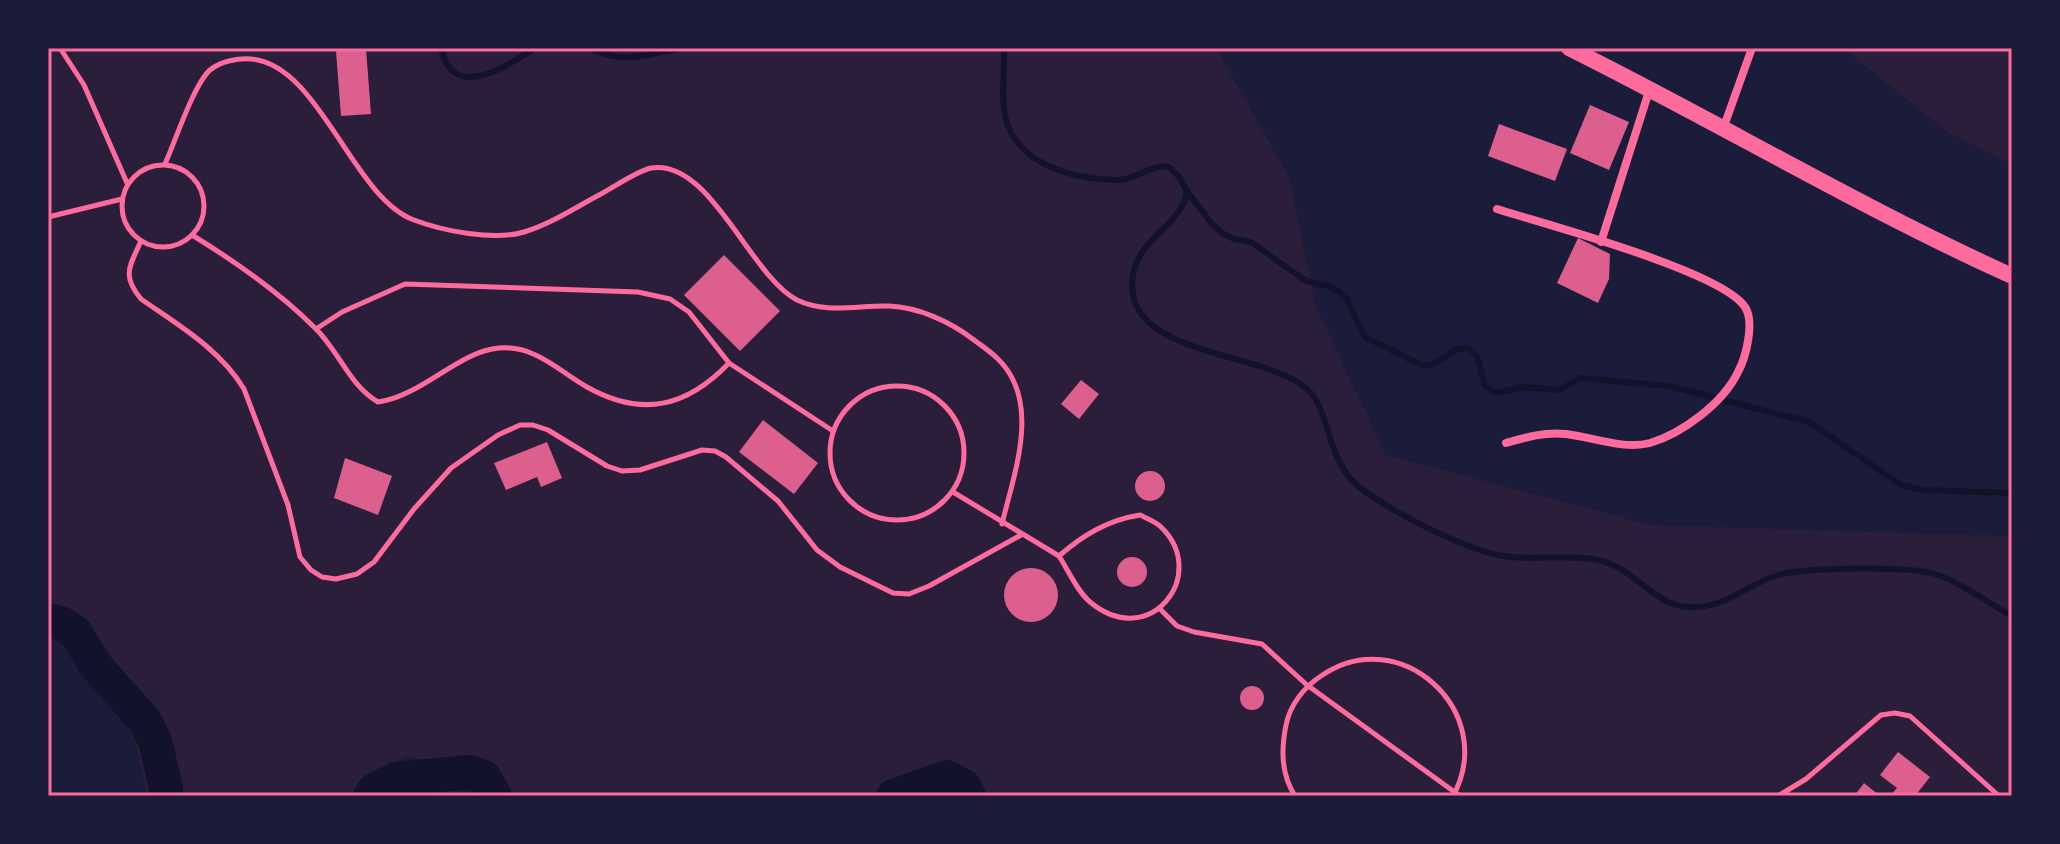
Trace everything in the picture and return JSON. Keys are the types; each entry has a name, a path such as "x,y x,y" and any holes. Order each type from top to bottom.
{"highway":[{"path":"1569,48 1953,250 2012,276"}],"street":[{"path":"1723,129 1752,48"},
{"path":"1601,242 1650,88"},
{"path":"1497,209 1682,268 1740,301 1748,312 1746,355 1732,384 1708,408 1673,435 1646,444 1604,442 1568,434 1543,433 1506,443"}],"lane":[{"path":"60,48 84,85 128,183"},
{"path":"165,164 209,71 226,61 252,59 272,65 295,79 388,202 410,219 440,229 495,235 520,233 543,225 651,168 676,171 699,185 775,283 797,300 824,308 891,306 922,312 961,330 1000,361 1019,393 1023,434 1002,524"},
{"path":"165,164 180,168 193,178 201,192 204,207 201,223 192,235 167,247 141,241 129,230 122,215 122,199 128,183 137,173 150,166 165,164"},
{"path":"48,217 122,199"},
{"path":"192,235 242,265 316,329 357,386 378,402 391,400 478,354 498,348 515,349 542,357 588,388 638,404 661,405 689,396 710,382 729,363"},
{"path":"141,241 129,269 128,279 133,289 141,299 209,348 234,372 244,389 288,505 300,557 322,577 336,579 357,574 374,562 414,509 451,468 498,435 520,425 548,430 607,466 622,471 640,470 702,450 715,451 778,501 817,550 840,567 893,593 909,594 929,586 1021,535"},
{"path":"316,329 342,312 405,284 638,292 670,299 689,312 729,363 833,431"},
{"path":"905,386 927,393 945,407 958,426 964,448 962,471 953,492 933,511 907,521 879,519 854,506 837,485 829,458 833,431 844,411 861,395 882,387 905,386"},
{"path":"953,492 1059,556 1087,599 1101,610 1122,617 1142,619 1160,609 1174,590 1180,567 1174,544 1160,526 1140,515 1118,518 1096,529 1059,556"},
{"path":"1160,609 1177,626 1194,632 1262,644 1307,685 1456,795 1465,762 1463,730 1450,700 1427,676 1398,662 1365,658 1334,667 1307,685 1288,714 1281,749 1287,784 1295,796"},
{"path":"1778,796 1788,794 1881,715 1895,713 1910,716 1999,796"}],"shaded area":[{"path":"48,48 1216,48 1290,179 1316,307 1386,455 1651,525 2006,536 2012,541 2012,796 499,796 467,772 405,756 354,796 147,796 124,689 83,619 48,612"},
{"path":"1843,48 2012,48 2012,165 1949,133"}],"building":[{"path":"366,49 371,114 341,116 336,51"},
{"path":"1590,105 1629,122 1609,170 1570,153"},
{"path":"1499,124 1567,149 1555,181 1488,156"},
{"path":"1578,238 1610,254 1609,279 1598,303 1557,283"},
{"path":"724,255 780,311 740,351 684,295"},
{"path":"1081,380 1099,394 1079,419 1061,404"},
{"path":"763,420 818,463 794,494 739,452"},
{"path":"547,442 562,478 541,487 537,477 506,490 494,463"},
{"path":"345,458 392,476 378,515 334,498"},
{"path":"1150,471 1161,475 1165,486 1161,497 1150,501 1139,497 1135,486 1139,475"},
{"path":"1132,557 1138,558 1146,566 1146,578 1138,586 1132,587 1126,586 1118,578 1117,572 1118,566 1126,558"},
{"path":"1031,568 1050,576 1058,595 1050,614 1031,622 1012,614 1004,595 1012,576"},
{"path":"1252,686 1260,690 1264,698 1260,706 1252,710 1244,706 1240,698 1244,690"},
{"path":"1898,752 1930,777 1915,796 1890,796 1897,788 1880,775"},
{"path":"1864,783 1880,796 1855,795"}],"waterway":[{"path":"441,48 447,65 457,74 469,77 496,70 535,48"},
{"path":"590,48 624,57 646,56 681,48"},
{"path":"1004,48 1003,95 1007,123 1014,138 1037,160 1067,173 1116,180 1130,178 1156,167 1169,167 1222,233 1251,242 1306,281 1338,291 1346,298 1365,337 1423,366 1434,364 1457,349 1468,348 1477,356 1485,386 1496,393 1524,387 1559,390 1580,378 1669,386 1809,422 1901,485 1923,490 2012,493"},
{"path":"1187,191 1178,213 1145,248 1134,270 1134,298 1146,320 1168,335 1195,347 1285,375 1306,388 1321,410 1341,466 1351,479 1364,491 1415,522 1456,541 1495,554 1523,558 1587,558 1608,563 1620,568 1661,598 1684,607 1720,602 1782,574 1885,569 1938,575 1967,588 2012,616"},
{"path":"48,620 61,623 75,632 96,666 145,721 155,741 166,796"},
{"path":"370,796 375,789 396,779 469,772 484,777 495,796"},
{"path":"893,796 947,777 964,786 969,796"}]}
